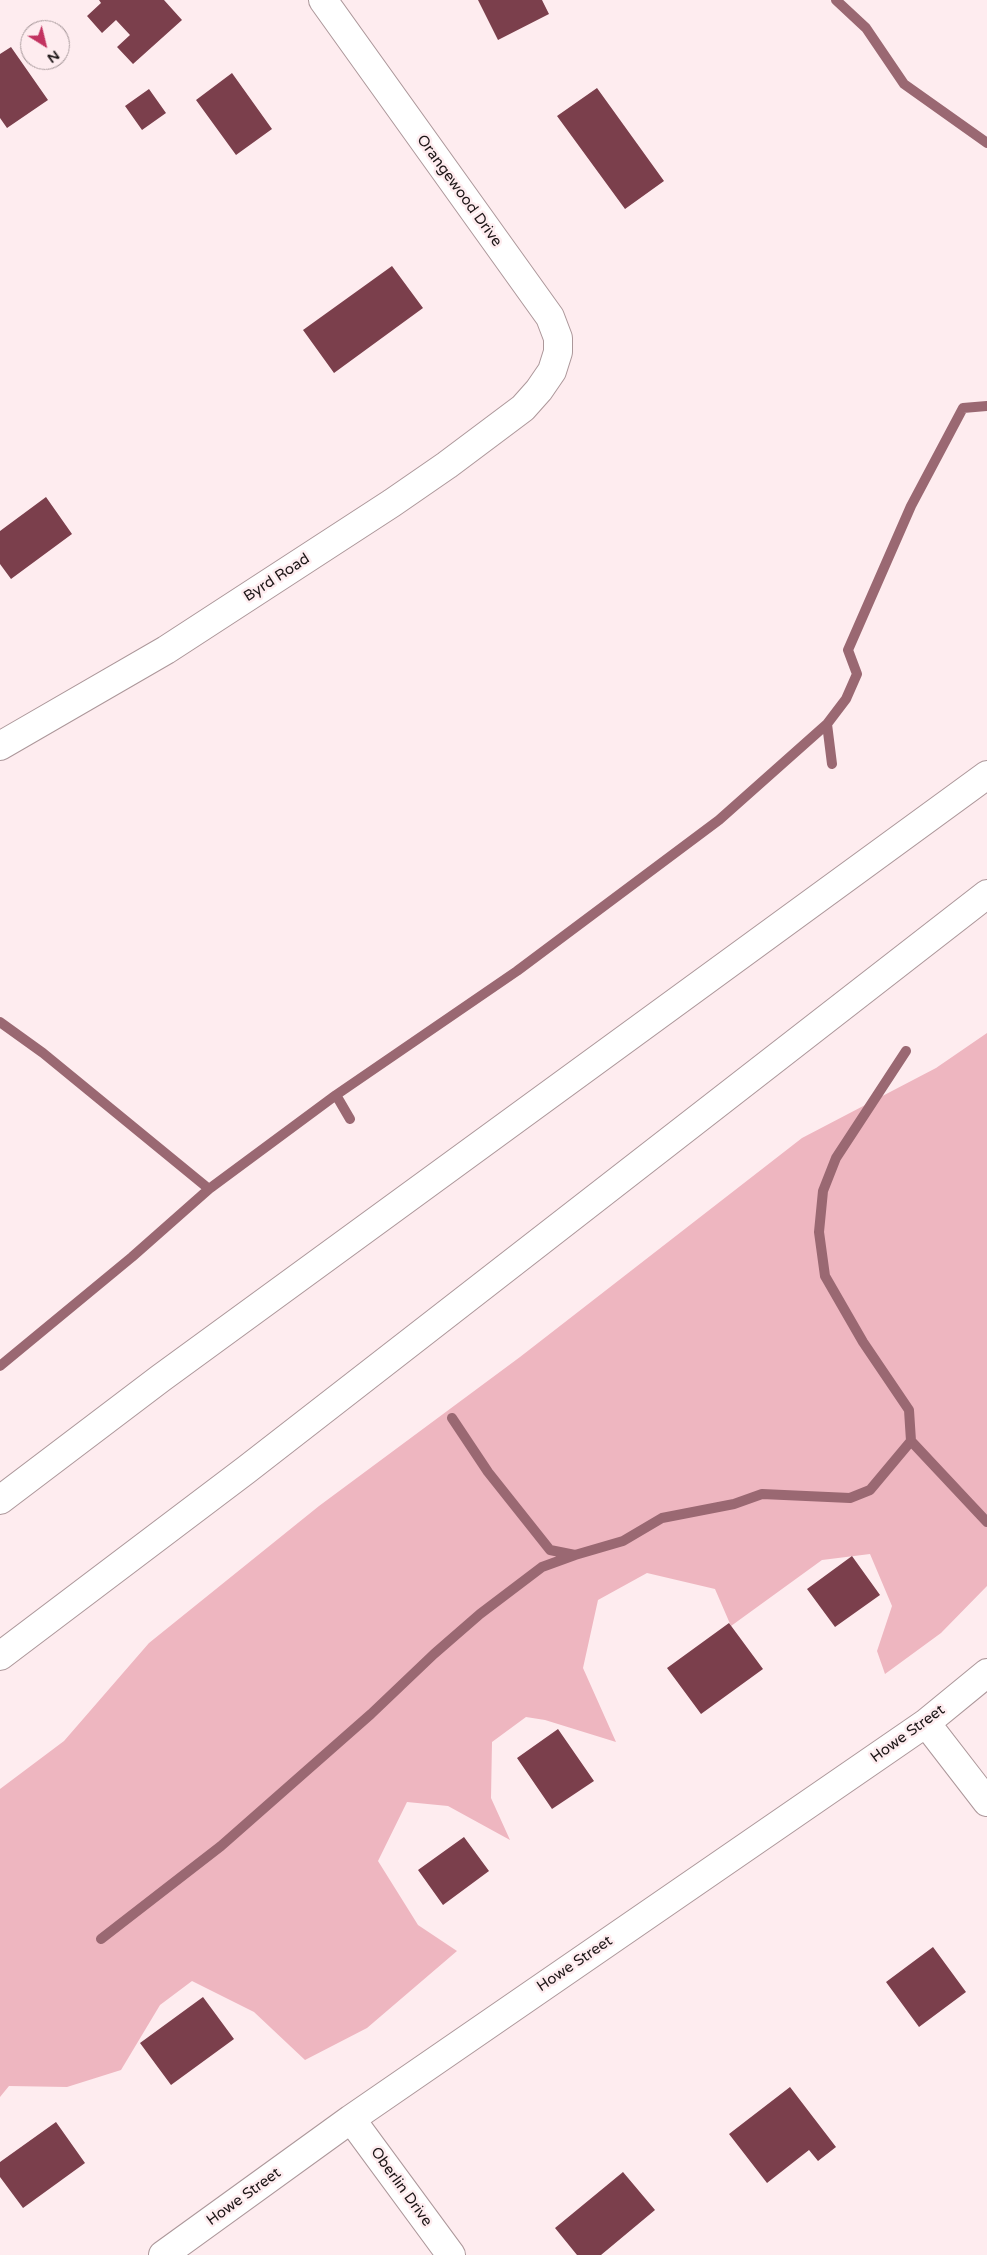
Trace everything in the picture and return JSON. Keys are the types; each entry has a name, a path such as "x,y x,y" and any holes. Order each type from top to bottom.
{"main road":[{"name":"Orangewood Drive","path":"323,0 550,317 558,338 558,352 552,371 539,390"},
{"name":"Byrd Road","path":"0,746 166,650 392,503 448,465 523,408 539,390"},
{"path":"0,1500 177,1366 987,775"},
{"path":"0,1656 246,1470 987,894"},
{"name":"Howe Street","path":"164,2255 351,2119 926,1723 987,1673"},
{"path":"926,1723 987,1802"},
{"name":"Oberlin Drive","path":"351,2119 451,2255"}],"shaded area":[{"path":"987,1033 987,1586 941,1633 885,1674 877,1651 892,1606 870,1554 822,1560 731,1626 715,1589 647,1573 598,1600 583,1668 616,1742 545,1720 526,1717 492,1742 491,1798 510,1840 448,1806 407,1802 378,1861 418,1925 457,1951 367,2028 305,2060 254,2012 192,1981 160,2005 121,2070 67,2087 9,2086 0,2097 0,1789 64,1741 149,1643 319,1506 520,1357 802,1138 936,1068"}],"building":[{"path":"99,0 164,0 182,20 133,64 117,47 130,35 116,20 102,33 87,16 101,3"},
{"path":"478,0 542,0 549,14 498,40"},
{"path":"11,47 20,60 20,70 27,70 48,100 7,128 0,118 0,54"},
{"path":"232,73 272,129 236,155 196,100"},
{"path":"597,88 664,181 625,209 557,116"},
{"path":"149,89 166,113 142,130 125,106"},
{"path":"392,266 423,308 334,373 303,330"},
{"path":"46,497 72,534 11,579 0,564 0,531"},
{"path":"852,1556 880,1595 835,1627 807,1589"},
{"path":"729,1623 763,1669 701,1714 667,1668"},
{"path":"558,1729 594,1781 552,1809 517,1758"},
{"path":"464,1837 489,1871 443,1905 418,1870"},
{"path":"933,1947 966,1992 919,2027 886,1982"},
{"path":"203,1997 234,2039 171,2085 140,2043"},
{"path":"790,2087 836,2147 818,2161 809,2150 767,2183 729,2134"},
{"path":"56,2122 85,2163 23,2208 0,2177 0,2162"},
{"path":"623,2172 655,2210 601,2255 577,2255 555,2228"}],"waterway":[{"path":"836,0 866,28 904,84 987,143"},
{"path":"832,764 827,724 846,699 857,674 848,650 911,506 963,408 987,406"},
{"path":"0,1366 132,1257 209,1189 336,1095 517,971 719,820 827,724"},
{"path":"0,1022 43,1053 209,1189"},
{"path":"906,1051 836,1158 823,1191 819,1232 825,1276 863,1342 909,1410 911,1441 987,1522"},
{"path":"336,1095 350,1119"},
{"path":"452,1418 488,1472 550,1550 575,1555 623,1541 662,1518 734,1504 762,1494 850,1498 870,1490 911,1441"},
{"path":"101,1939 221,1846 371,1714 434,1654 480,1614 542,1567 575,1555"}]}
